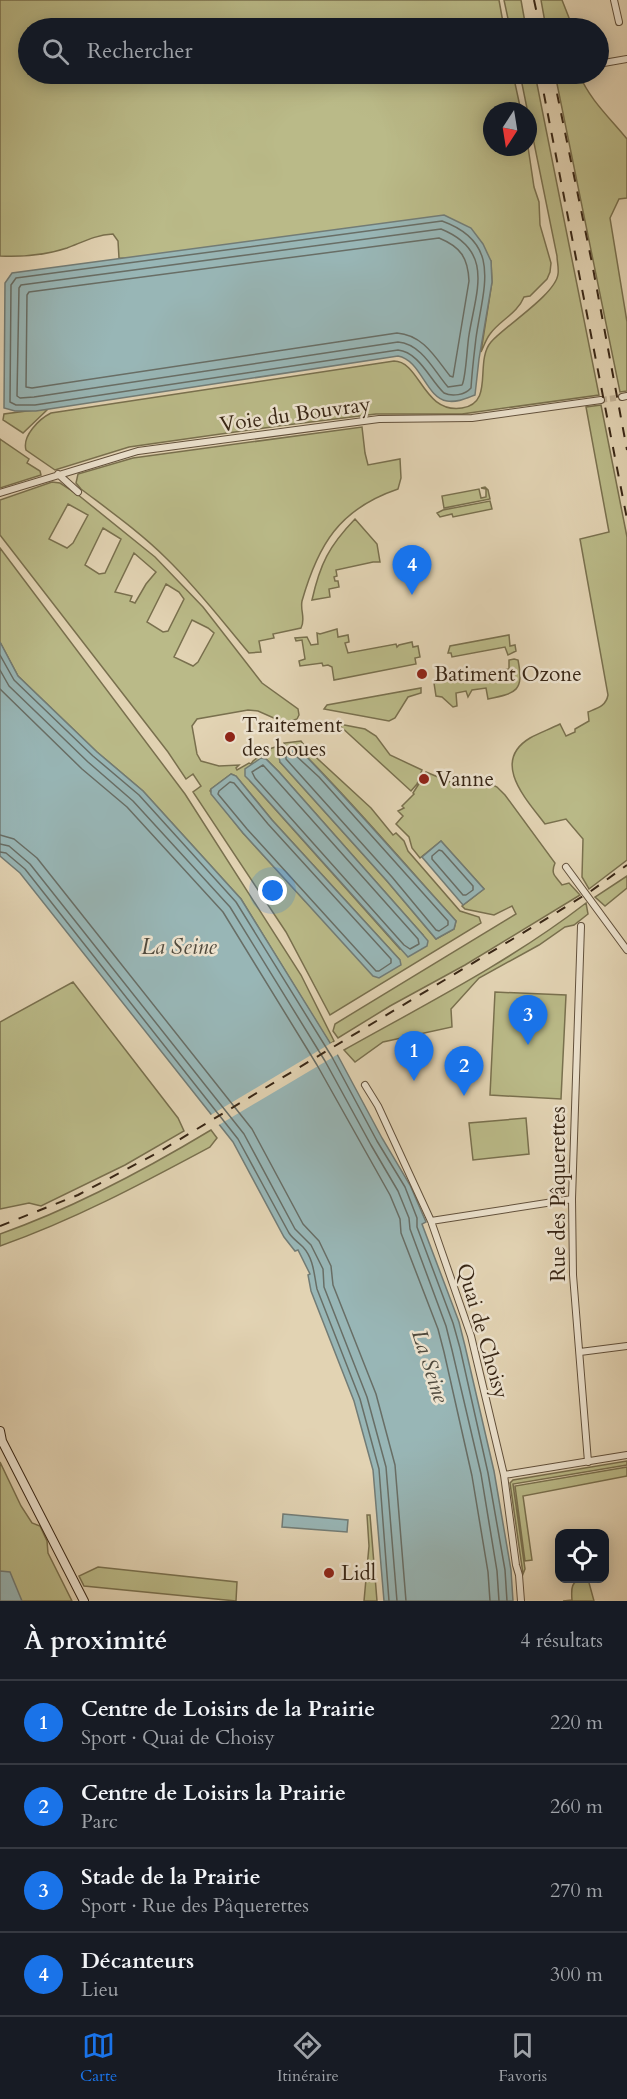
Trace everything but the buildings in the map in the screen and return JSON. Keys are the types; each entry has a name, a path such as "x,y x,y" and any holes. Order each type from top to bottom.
{"main road":[{"path":"0,1431 1,1440 84,1601"}],"street":[{"path":"614,0 619,22"},
{"path":"609,62 627,59"},
{"name":"Voie du Bouvray","path":"0,492 149,450 379,419 472,418 601,400"},
{"path":"58,474 78,492"},
{"path":"566,867 627,950"},
{"name":"Rue des Pâquerettes","path":"581,926 572,1199 573,1275 588,1462"},
{"name":"Quai de Choisy","path":"365,1085 378,1106 430,1221 471,1336 504,1475 519,1575 520,1601"},
{"path":"430,1221 572,1199"},
{"path":"580,1352 627,1346"},
{"path":"504,1475 627,1455"}],"green space":[{"path":"0,0 499,0 502,18 18,18 18,84 515,84 519,102 483,102 483,156 529,156 534,187 539,202 540,225 551,263 550,272 547,279 530,296 524,297 517,308 494,329 481,352 492,282 491,261 119,258 118,241 113,234 95,237 51,252 25,256 0,256"},
{"path":"504,0 521,0 524,18 508,18"},
{"path":"541,0 562,0 569,18 544,18"},
{"path":"522,84 537,84 599,395 462,414 376,414 278,426 129,447 55,470 26,450 25,445 32,428 51,413 394,361 403,363 410,369 430,396 439,403 449,408 472,405 481,390 486,350 491,342 549,291 555,282 558,270 537,156 537,102 526,102"},
{"path":"557,84 584,84 627,139 627,198 619,199 610,218 627,322 627,391 620,392"},
{"path":"601,405 627,537 627,860 589,889 582,877 583,839 566,819 545,824 522,793 512,769 513,758 518,748 530,738 560,724 566,736 575,732 575,729 589,721 588,712 603,704 608,695 580,539 609,532 586,407"},
{"path":"47,410 23,433 3,420 4,414"},
{"path":"362,427 368,465 400,459 401,478 398,489 360,507 334,532 324,546 308,581 302,601 301,628 273,634 274,638 259,641 261,652 249,653 199,593 157,549 76,483 78,474 133,458"},
{"path":"0,439 29,459 27,463 40,471 41,475 0,488"},
{"path":"52,482 60,483 77,494 155,557 203,607 262,683 298,709 297,719 285,723 258,711 248,710 197,719 192,726 197,754 201,761 219,766 239,765 237,770 251,764 265,752 267,755 270,754 269,749 281,745 284,748 286,747 284,743 301,741 371,808 393,835 396,833 404,841 408,851 460,911 479,917 481,923 330,1015 286,932 193,792 201,786 193,774 186,779 168,752 0,535 0,500","holes":["68,504 88,515 73,543 67,548 49,539","103,528 121,539 105,573 99,574 85,565","134,553 156,572 135,603 130,601 132,596 115,592","166,584 179,592 184,599 168,631 163,632 147,622","192,620 214,633 198,662 193,666 174,657","297,747 358,811 456,921 454,929 436,939 280,762","266,759 423,935 400,949 250,781","231,774 236,776 272,820 400,960 305,901 243,833 210,791"]},
{"path":"485,487 488,490 490,499 444,508 442,496 479,489 481,498 486,497 486,489 481,488"},
{"path":"490,501 492,509 453,517 452,514 440,517 437,513 443,510"},
{"path":"355,519 377,544 380,562 336,570 337,576 334,577 339,587 329,589 330,597 312,600 318,576 327,556 338,538"},
{"path":"0,548 185,794 301,975 334,1041 330,1044 241,899 143,791 97,752 18,676 0,642"},
{"path":"337,629 338,637 348,635 349,642 345,643 348,653 396,644 397,647 412,642 413,647 418,646 420,657 415,658 416,664 334,680 332,667 328,665 323,666 322,663 300,666 299,661 305,659 302,640 296,641 295,638 307,637 311,645 318,644 317,633"},
{"path":"509,635 510,646 515,645 516,651 508,655 505,647 452,657 451,653 448,653 450,646"},
{"path":"509,660 518,660 520,670 519,684 516,689 506,695 488,699 486,688 472,690 468,697 466,691 456,693 457,706 453,707 442,697 436,696 434,683 509,669"},
{"path":"421,688 421,693 408,697 395,718 389,721 324,709 327,705"},
{"path":"334,723 365,729 376,736 390,755 422,770 417,784 411,791 339,725 336,728 332,725"},
{"path":"426,772 457,785 472,781 485,781 497,787 555,863 553,873 562,885 569,883 580,895 338,1038 333,1031 335,1024 516,914 512,906 494,915 465,909 462,906 484,889 441,841 420,858 412,848 409,837 396,824 403,816 398,811 404,808 402,806 414,794 422,779 425,780 423,776"},
{"path":"627,876 627,888 605,906 595,897"},
{"path":"586,903 588,914 574,925 565,927 539,945 479,978 451,1009 452,1027 383,1042 355,1062 344,1050 498,963"},
{"path":"73,982 178,1118 184,1131 125,1165 41,1206 29,1203 0,1209 0,1022"},
{"path":"495,992 566,995 561,1099 490,1095"},
{"path":"526,1118 529,1154 473,1160 469,1123"},
{"path":"211,1130 217,1138 210,1147 81,1213 0,1246 0,1234 55,1213 108,1188"},
{"path":"627,1461 627,1465 513,1484 525,1569 523,1574 510,1483 513,1480"},
{"path":"0,1462 21,1506 32,1523 40,1526 47,1541 48,1553 72,1601 0,1601"},
{"path":"627,1467 627,1476 523,1496 532,1560 525,1561 515,1486"},
{"path":"367,1515 370,1515 377,1601 364,1601 369,1546"},
{"path":"98,1567 237,1582 236,1601 84,1586 79,1576"},
{"path":"575,1583 589,1583 594,1601 563,1601 572,1600"}],"water":[{"path":"444,215 471,228 483,244 491,261 492,282 475,395 454,401 440,398 412,364 398,356 36,411 15,411 4,408 5,283 12,273"},
{"name":"La Seine","path":"0,642 18,676 97,752 143,791 241,899 337,1054 410,1185 426,1222 422,1224 459,1322 465,1346 494,1471 511,1570 513,1601 384,1601 373,1470 354,1401 311,1291 308,1275 310,1274 298,1250 295,1251 284,1237 233,1142 20,873 0,856"},
{"path":"294,746 338,790 456,921 454,929 436,939 280,762 278,753"},
{"path":"261,758 266,759 279,772 423,935 428,941 427,946 408,957 245,776 245,769"},
{"path":"231,774 236,776 272,820 400,960 401,965 379,978 373,976 243,833 211,794 211,789"},
{"path":"441,841 484,889 463,905 422,857"},
{"path":"283,1514 348,1520 347,1532 282,1527"},
{"path":"0,1571 10,1572 22,1601 0,1601"}],"pier":[{"path":"333,1042 340,1053 217,1126 209,1116"}],"tunnel":[{"path":"601,400 622,397"}],"railway":[{"path":"534,0 538,18"},
{"path":"542,84 627,519"},
{"path":"555,84 627,450"},
{"path":"0,1226 78,1195 157,1153 551,916 627,865"}],"place":[{"name":"Décanteurs","path":"412,595"},
{"name":"Batiment Ozone","path":"422,674"},
{"name":"Traitement des boues","path":"230,737"},
{"name":"Vanne","path":"424,779"},
{"name":"Stade de la Prairie","path":"528,1045"},
{"name":"Centre de Loisirs de la Prairie","path":"414,1081"},
{"name":"Centre de Loisirs la Prairie","path":"464,1096"},
{"name":"Lidl","path":"329,1573"}]}
